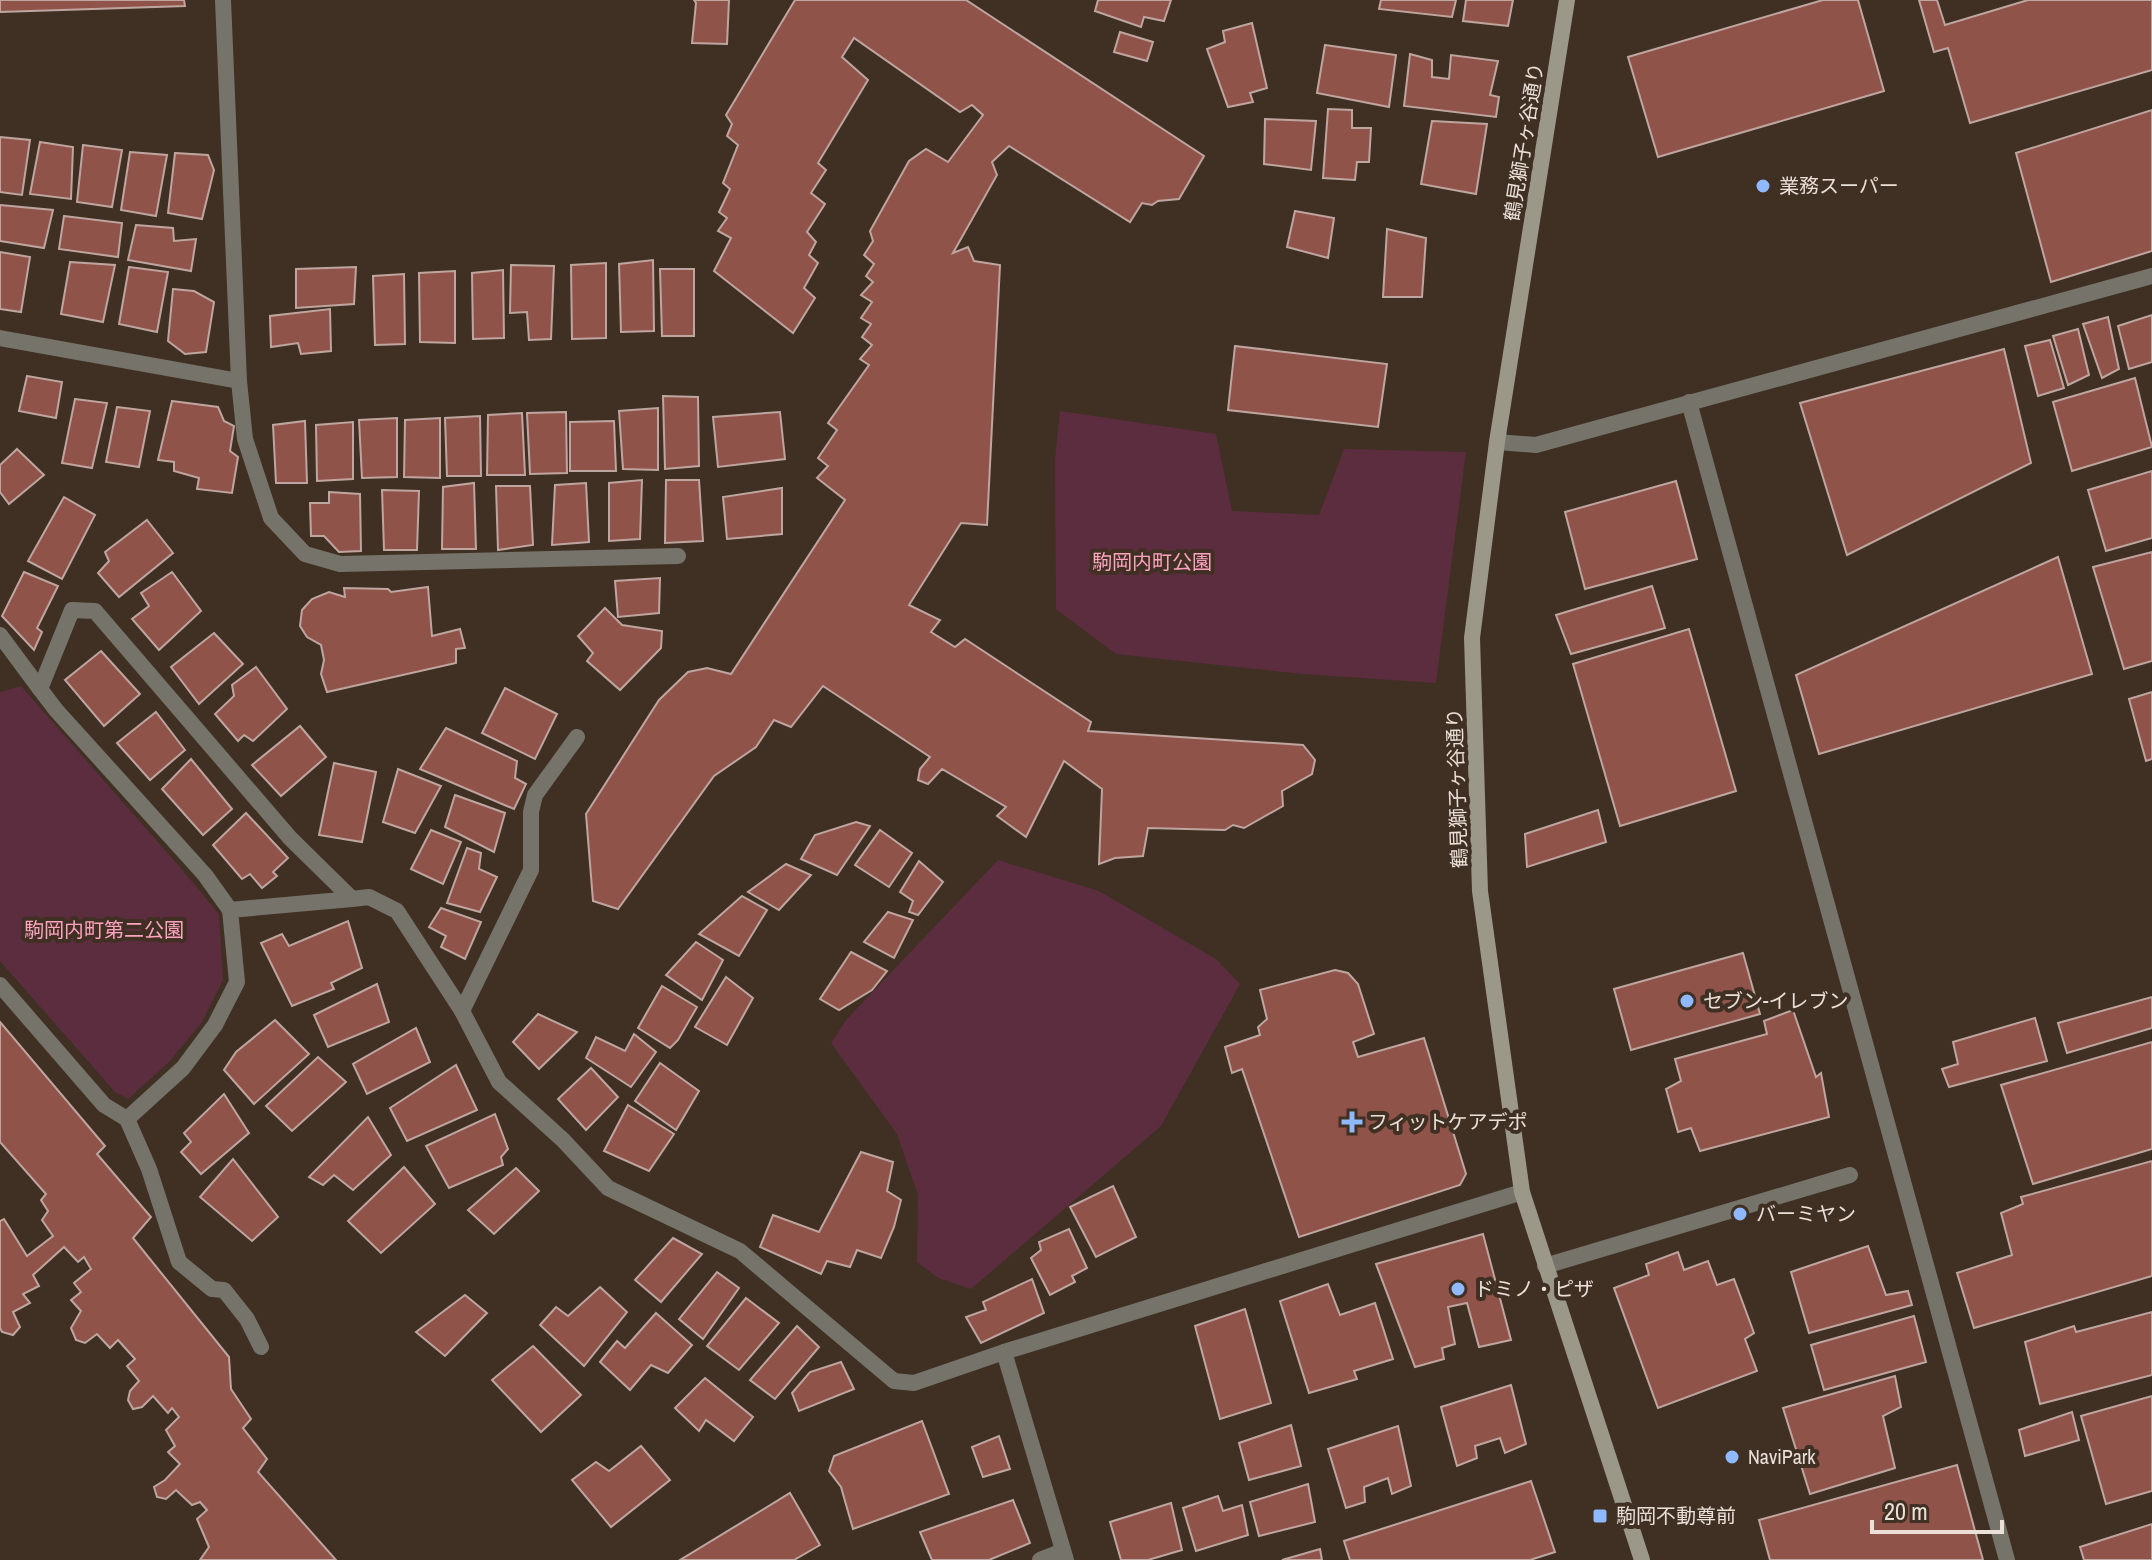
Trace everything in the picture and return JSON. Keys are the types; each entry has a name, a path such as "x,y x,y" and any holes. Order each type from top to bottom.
{"main road":[{"name":"鶴見獅子ヶ谷通り","path":"1567,0 1497,442 1472,638 1480,891 1522,1192 1642,1560"}],"street":[{"path":"223,0 239,381 245,439 271,518 305,554 340,564 678,556"},
{"path":"1497,442 1536,445 2152,276"},
{"path":"0,338 239,381"},
{"path":"1689,402 2007,1560"},
{"path":"40,689 72,610 95,611 290,838 352,899"},
{"path":"0,635 65,721 205,875 230,910 237,982 215,1025 183,1068 127,1119"},
{"path":"462,1011 531,870 531,812 535,795 577,737"},
{"path":"230,910 369,897 397,911 462,1011 499,1082 563,1140 608,1188 740,1251 894,1381 914,1383 1004,1352 1522,1192"},
{"path":"0,985 104,1105 127,1119 149,1169 179,1262 212,1289 224,1290 247,1319 261,1347"},
{"path":"1545,1266 1850,1175"},
{"path":"1004,1352 1065,1555 1040,1560"}],"green space":[{"name":"駒岡内町公園","path":"1060,411 1216,434 1232,511 1319,515 1344,449 1466,452 1436,683 1302,674 1116,654 1056,609 1055,460"},
{"name":"駒岡内町第二公園","path":"21,686 219,914 223,980 202,1022 169,1062 128,1099 115,1092 0,961 0,692"},
{"path":"998,860 1099,891 1216,959 1240,984 1161,1126 971,1289 938,1278 917,1262 918,1195 897,1134 831,1043 846,1020"}],"building":[{"path":"0,0 184,0 185,6 0,12"},
{"path":"694,0 729,0 727,44 692,43"},
{"path":"795,0 966,0 1204,156 1179,199 1158,201 1152,205 1142,203 1130,222 1009,146 992,162 997,175 953,253 968,247 974,261 1000,265 987,525 961,523 909,605 940,620 931,632 955,647 965,639 1091,722 1088,731 1303,745 1315,760 1312,774 1282,791 1283,806 1244,828 1233,825 1225,830 1148,828 1143,856 1115,858 1099,864 1102,789 1064,761 1026,837 997,816 1006,807 942,769 928,784 918,780 920,769 930,757 823,686 791,727 774,720 756,747 714,776 618,909 593,901 586,814 659,700 688,672 707,668 731,674 845,500 817,478 828,466 818,458 837,430 828,423 869,365 860,359 872,345 862,337 871,324 861,318 872,302 861,295 873,282 866,276 874,264 864,255 873,241 870,231 909,161 926,149 948,162 983,115 972,105 960,112 854,38 842,57 868,80 818,163 826,170 811,193 825,204 807,232 816,242 809,255 818,263 804,288 815,298 793,333 714,271 731,238 718,231 727,218 719,212 730,189 723,183 738,145 727,136 732,124 726,115"},
{"path":"1098,0 1171,0 1164,21 1144,17 1141,27 1095,11"},
{"path":"1381,0 1456,0 1452,17 1379,9"},
{"path":"1466,0 1513,0 1508,26 1463,21"},
{"path":"1823,0 1858,0 1884,91 1658,157 1628,57"},
{"path":"1919,0 1937,0 1945,25 2028,0 2152,0 2152,70 1970,123 1948,48 1934,52"},
{"path":"1252,23 1267,88 1250,93 1253,102 1228,107 1207,49 1225,42 1223,31"},
{"path":"1120,32 1153,42 1147,61 1114,52"},
{"path":"1325,45 1396,55 1389,107 1317,93"},
{"path":"1410,54 1432,60 1432,77 1449,79 1451,55 1498,61 1490,95 1499,97 1496,117 1404,106"},
{"path":"1328,109 1352,110 1352,128 1371,128 1369,162 1357,162 1355,180 1323,178"},
{"path":"2152,110 2152,251 2051,282 2016,153"},
{"path":"1265,119 1316,121 1311,170 1264,164"},
{"path":"1432,121 1487,124 1476,194 1421,184"},
{"path":"0,137 30,140 22,195 0,192"},
{"path":"40,142 73,147 71,199 30,194"},
{"path":"83,145 122,150 112,207 77,202"},
{"path":"130,152 167,155 156,216 121,210"},
{"path":"175,153 208,155 214,170 202,219 168,213"},
{"path":"0,205 53,210 44,248 0,241"},
{"path":"1295,211 1334,218 1328,258 1287,247"},
{"path":"64,216 122,223 118,257 59,249"},
{"path":"136,225 173,228 174,241 196,239 191,271 128,260"},
{"path":"1387,229 1426,238 1422,297 1383,297"},
{"path":"0,252 30,257 21,312 0,309"},
{"path":"653,260 654,331 621,332 619,264"},
{"path":"70,262 115,265 103,322 61,314"},
{"path":"606,263 606,338 572,339 571,265"},
{"path":"511,265 554,266 551,339 529,340 527,312 510,313"},
{"path":"129,267 168,272 157,332 119,324"},
{"path":"356,267 354,304 296,308 296,269"},
{"path":"660,269 694,269 694,336 662,336"},
{"path":"503,270 504,338 473,339 472,273"},
{"path":"455,271 455,343 420,342 419,273"},
{"path":"404,274 405,344 375,345 373,276"},
{"path":"173,289 194,291 214,302 206,352 185,354 168,341"},
{"path":"330,309 331,351 301,354 298,343 271,347 270,316"},
{"path":"2152,315 2152,362 2129,369 2118,326"},
{"path":"2108,317 2119,369 2102,378 2083,324"},
{"path":"2078,329 2089,375 2068,385 2053,336"},
{"path":"2050,340 2064,388 2038,396 2025,346"},
{"path":"1235,346 1387,364 1378,427 1228,410"},
{"path":"2004,349 2031,463 1847,555 1800,403"},
{"path":"27,376 62,382 56,418 19,411"},
{"path":"2135,378 2152,447 2072,471 2053,402"},
{"path":"663,396 698,397 699,466 665,469"},
{"path":"75,399 107,403 92,468 62,463"},
{"path":"172,401 218,407 224,421 234,426 230,451 238,457 232,493 197,489 199,478 174,471 174,462 158,460"},
{"path":"117,407 150,411 139,467 106,462"},
{"path":"658,408 658,470 623,469 619,411"},
{"path":"566,412 567,473 530,474 527,413"},
{"path":"780,412 785,459 718,467 713,417"},
{"path":"522,413 525,475 487,475 488,415"},
{"path":"480,416 481,476 447,476 445,418"},
{"path":"397,418 397,477 362,478 359,420"},
{"path":"440,418 440,478 404,477 405,420"},
{"path":"305,421 307,483 276,483 273,425"},
{"path":"614,421 616,471 570,471 570,422"},
{"path":"353,422 353,479 317,481 316,425"},
{"path":"17,449 44,475 9,504 0,492 0,465"},
{"path":"2152,471 2152,538 2106,551 2088,490"},
{"path":"642,480 640,539 609,541 609,483"},
{"path":"666,480 699,480 703,541 665,543"},
{"path":"1676,481 1697,559 1585,589 1565,512"},
{"path":"474,483 476,549 442,549 443,487"},
{"path":"586,483 589,542 552,545 555,485"},
{"path":"496,486 530,486 533,545 498,550"},
{"path":"782,488 782,534 727,539 723,497"},
{"path":"382,490 419,491 417,550 384,550"},
{"path":"329,492 360,494 361,551 339,552 324,536 311,536 310,503 329,503"},
{"path":"64,497 95,515 62,579 28,561"},
{"path":"147,520 173,553 119,597 98,573 109,561 105,552"},
{"path":"2152,552 2152,661 2124,669 2093,567"},
{"path":"2058,557 2092,674 1819,754 1796,675"},
{"path":"24,572 58,586 37,628 42,632 34,650 2,616"},
{"path":"172,572 201,611 159,650 132,619 149,606 141,593"},
{"path":"660,578 659,613 618,617 615,581"},
{"path":"1652,586 1665,628 1571,654 1556,615"},
{"path":"428,587 432,636 460,629 465,648 456,649 456,663 327,692 321,674 324,660 321,645 307,637 300,626 302,610 312,599 329,592 345,597 344,588 388,589 391,592"},
{"path":"605,608 622,625 662,631 661,648 620,690 587,661 593,653 578,636"},
{"path":"1689,629 1736,791 1620,826 1573,664"},
{"path":"214,633 243,664 199,704 171,667"},
{"path":"101,651 140,694 104,726 65,680"},
{"path":"256,667 287,709 253,741 244,735 238,741 215,714 234,696 232,685"},
{"path":"505,688 557,714 535,759 482,733"},
{"path":"2152,692 2152,759 2146,761 2129,699"},
{"path":"156,712 185,750 150,780 117,743"},
{"path":"300,726 326,757 281,796 252,765"},
{"path":"446,728 517,761 515,778 526,784 514,809 420,769"},
{"path":"191,759 232,809 203,835 162,789"},
{"path":"334,763 376,772 362,842 319,835"},
{"path":"398,769 441,786 415,833 383,822"},
{"path":"455,795 505,813 494,852 445,827"},
{"path":"1598,810 1606,842 1527,867 1525,834"},
{"path":"246,813 288,858 273,872 277,876 262,888 250,874 242,879 213,845"},
{"path":"856,822 870,826 837,875 801,859 815,835"},
{"path":"431,830 461,842 443,884 411,869"},
{"path":"880,830 912,853 889,887 855,865"},
{"path":"467,848 481,853 479,869 497,877 480,912 447,903"},
{"path":"919,861 943,882 918,915 909,912 913,901 900,892"},
{"path":"786,864 811,875 779,910 748,892"},
{"path":"742,896 767,910 739,956 699,934"},
{"path":"441,908 481,922 465,959 441,947 446,936 429,927"},
{"path":"888,912 913,920 894,958 864,942"},
{"path":"348,921 362,968 331,983 334,989 292,1006 261,943 282,934 289,946"},
{"path":"696,942 723,960 702,1000 666,975"},
{"path":"851,952 887,971 872,990 839,1010 820,999"},
{"name":"セブン-イレブン","path":"1743,953 1760,1014 1631,1050 1614,989"},
{"path":"1335,970 1348,973 1358,984 1374,1034 1353,1042 1358,1057 1424,1038 1466,1174 1460,1185 1299,1237 1242,1069 1232,1073 1225,1047 1260,1035 1258,1027 1267,1019 1260,990"},
{"path":"726,977 753,998 727,1045 695,1027"},
{"path":"377,984 389,1022 328,1047 314,1015"},
{"path":"662,986 697,1007 670,1048 638,1028"},
{"path":"2152,997 2152,1028 2067,1053 2058,1023"},
{"path":"1793,1010 1816,1077 1821,1073 1829,1117 1700,1151 1691,1128 1678,1132 1666,1089 1681,1081 1675,1059 1767,1034 1764,1021"},
{"path":"538,1014 577,1032 539,1069 513,1042"},
{"path":"2035,1018 2047,1061 1949,1087 1942,1069 1958,1064 1953,1042"},
{"path":"275,1020 309,1054 254,1104 224,1070 236,1052"},
{"path":"0,1022 105,1146 97,1154 151,1217 133,1238 229,1357 231,1389 251,1419 243,1428 267,1459 258,1472 336,1560 200,1560 209,1547 197,1519 207,1510 200,1502 192,1505 176,1490 166,1499 157,1497 154,1487 180,1464 168,1452 175,1446 166,1430 179,1417 172,1408 168,1413 153,1396 142,1407 133,1409 128,1400 130,1391 139,1381 127,1366 135,1359 118,1340 110,1348 97,1334 85,1343 76,1340 71,1328 81,1311 71,1300 81,1292 74,1283 91,1269 84,1257 78,1262 64,1247 33,1275 39,1286 23,1294 30,1303 13,1312 20,1327 13,1335 2,1332 0,1221 4,1219 27,1256 53,1236 42,1220 48,1211 41,1200 46,1194 0,1142"},
{"path":"416,1028 430,1062 367,1094 353,1064"},
{"path":"634,1034 656,1052 631,1087 586,1058 596,1037 625,1051"},
{"path":"2152,1042 2152,1149 2033,1184 2001,1085"},
{"path":"318,1057 346,1082 292,1131 266,1106"},
{"path":"660,1063 699,1091 676,1130 635,1101"},
{"path":"456,1065 477,1110 407,1141 390,1108"},
{"path":"591,1068 618,1097 586,1130 558,1099"},
{"path":"224,1094 249,1133 201,1174 181,1152 191,1142 184,1133"},
{"path":"628,1105 674,1134 649,1171 604,1151"},
{"path":"495,1114 508,1149 501,1157 503,1165 449,1188 426,1146"},
{"path":"368,1117 391,1155 353,1190 334,1175 323,1185 309,1177"},
{"path":"861,1152 893,1162 887,1191 901,1200 881,1258 857,1250 850,1267 827,1261 821,1274 760,1247 773,1215 819,1232"},
{"path":"233,1159 278,1217 252,1241 200,1197"},
{"path":"2152,1161 2152,1276 1974,1328 1957,1273 2012,1255 2001,1213 2023,1204 2021,1197"},
{"path":"404,1167 435,1204 381,1253 348,1221"},
{"path":"516,1168 539,1191 494,1234 468,1210"},
{"path":"1113,1186 1136,1237 1096,1257 1070,1207"},
{"path":"1069,1229 1087,1268 1072,1276 1075,1282 1050,1295 1031,1258 1041,1250 1039,1242"},
{"path":"1483,1234 1511,1340 1479,1347 1467,1303 1448,1307 1455,1344 1442,1348 1444,1359 1415,1367 1376,1264"},
{"path":"673,1238 702,1254 661,1302 635,1280"},
{"path":"1868,1246 1886,1295 1908,1291 1912,1305 1809,1333 1791,1272"},
{"path":"1678,1252 1684,1270 1708,1261 1717,1285 1734,1279 1754,1333 1745,1339 1757,1371 1658,1408 1614,1288 1649,1275 1646,1264"},
{"path":"717,1272 739,1288 703,1339 679,1319"},
{"path":"1032,1279 1044,1313 981,1343 966,1317 986,1310 983,1302"},
{"path":"1328,1284 1340,1315 1375,1303 1393,1359 1354,1371 1357,1379 1309,1393 1280,1301"},
{"path":"600,1287 627,1312 584,1366 540,1325 556,1307 568,1316"},
{"path":"465,1295 487,1313 445,1356 416,1332"},
{"path":"746,1298 779,1323 739,1370 707,1346"},
{"path":"1245,1309 1271,1403 1220,1419 1195,1326"},
{"path":"2152,1312 2152,1375 2040,1404 2025,1342 2074,1326 2076,1332"},
{"path":"656,1313 692,1345 668,1373 651,1365 630,1390 600,1362 617,1341 625,1348"},
{"path":"1914,1316 1926,1362 1824,1390 1811,1345"},
{"path":"797,1326 819,1347 775,1399 750,1380"},
{"path":"533,1346 581,1395 541,1432 492,1380"},
{"path":"841,1362 854,1389 799,1411 792,1393 810,1372"},
{"path":"1895,1376 1901,1407 1883,1416 1895,1468 1810,1494 1783,1408"},
{"path":"705,1378 753,1417 734,1441 706,1420 699,1431 675,1408"},
{"path":"1511,1385 1526,1444 1505,1453 1500,1438 1475,1446 1477,1458 1457,1466 1441,1407"},
{"path":"2152,1396 2152,1491 2106,1504 2081,1416"},
{"path":"2072,1412 2079,1440 2025,1456 2019,1430"},
{"path":"922,1421 949,1494 853,1529 841,1487 829,1471 834,1456"},
{"path":"1291,1425 1301,1466 1249,1480 1239,1443"},
{"path":"1398,1426 1411,1486 1392,1494 1388,1478 1364,1487 1365,1502 1346,1508 1328,1449"},
{"path":"999,1436 1010,1469 983,1477 972,1447"},
{"path":"641,1446 670,1480 611,1527 572,1480 596,1462 609,1471"},
{"path":"1957,1465 1983,1560 1770,1560 1759,1520"},
{"path":"1531,1481 1555,1552 1530,1560 1350,1560 1344,1541"},
{"path":"1308,1484 1315,1522 1259,1536 1250,1502"},
{"path":"790,1493 820,1545 794,1560 680,1560"},
{"path":"1218,1496 1223,1511 1242,1505 1248,1535 1196,1551 1183,1508"},
{"path":"1013,1500 1030,1543 989,1560 932,1560 920,1532"},
{"path":"1171,1503 1182,1550 1148,1560 1121,1560 1110,1522"},
{"path":"2152,1524 2152,1560 2084,1560 2080,1547"},
{"path":"1320,1549 1322,1560 1282,1560"}],"place":[{"name":"業務スーパー","path":"1763,186"},
{"name":"セブン-イレブン","path":"1687,1001"},
{"name":"フィットケアデポ","path":"1352,1122"},
{"name":"バーミヤン","path":"1740,1214"},
{"name":"ドミノ・ピザ","path":"1458,1289"},
{"name":"NaviPark","path":"1732,1457"},
{"name":"駒岡不動尊前","path":"1600,1516"}]}
